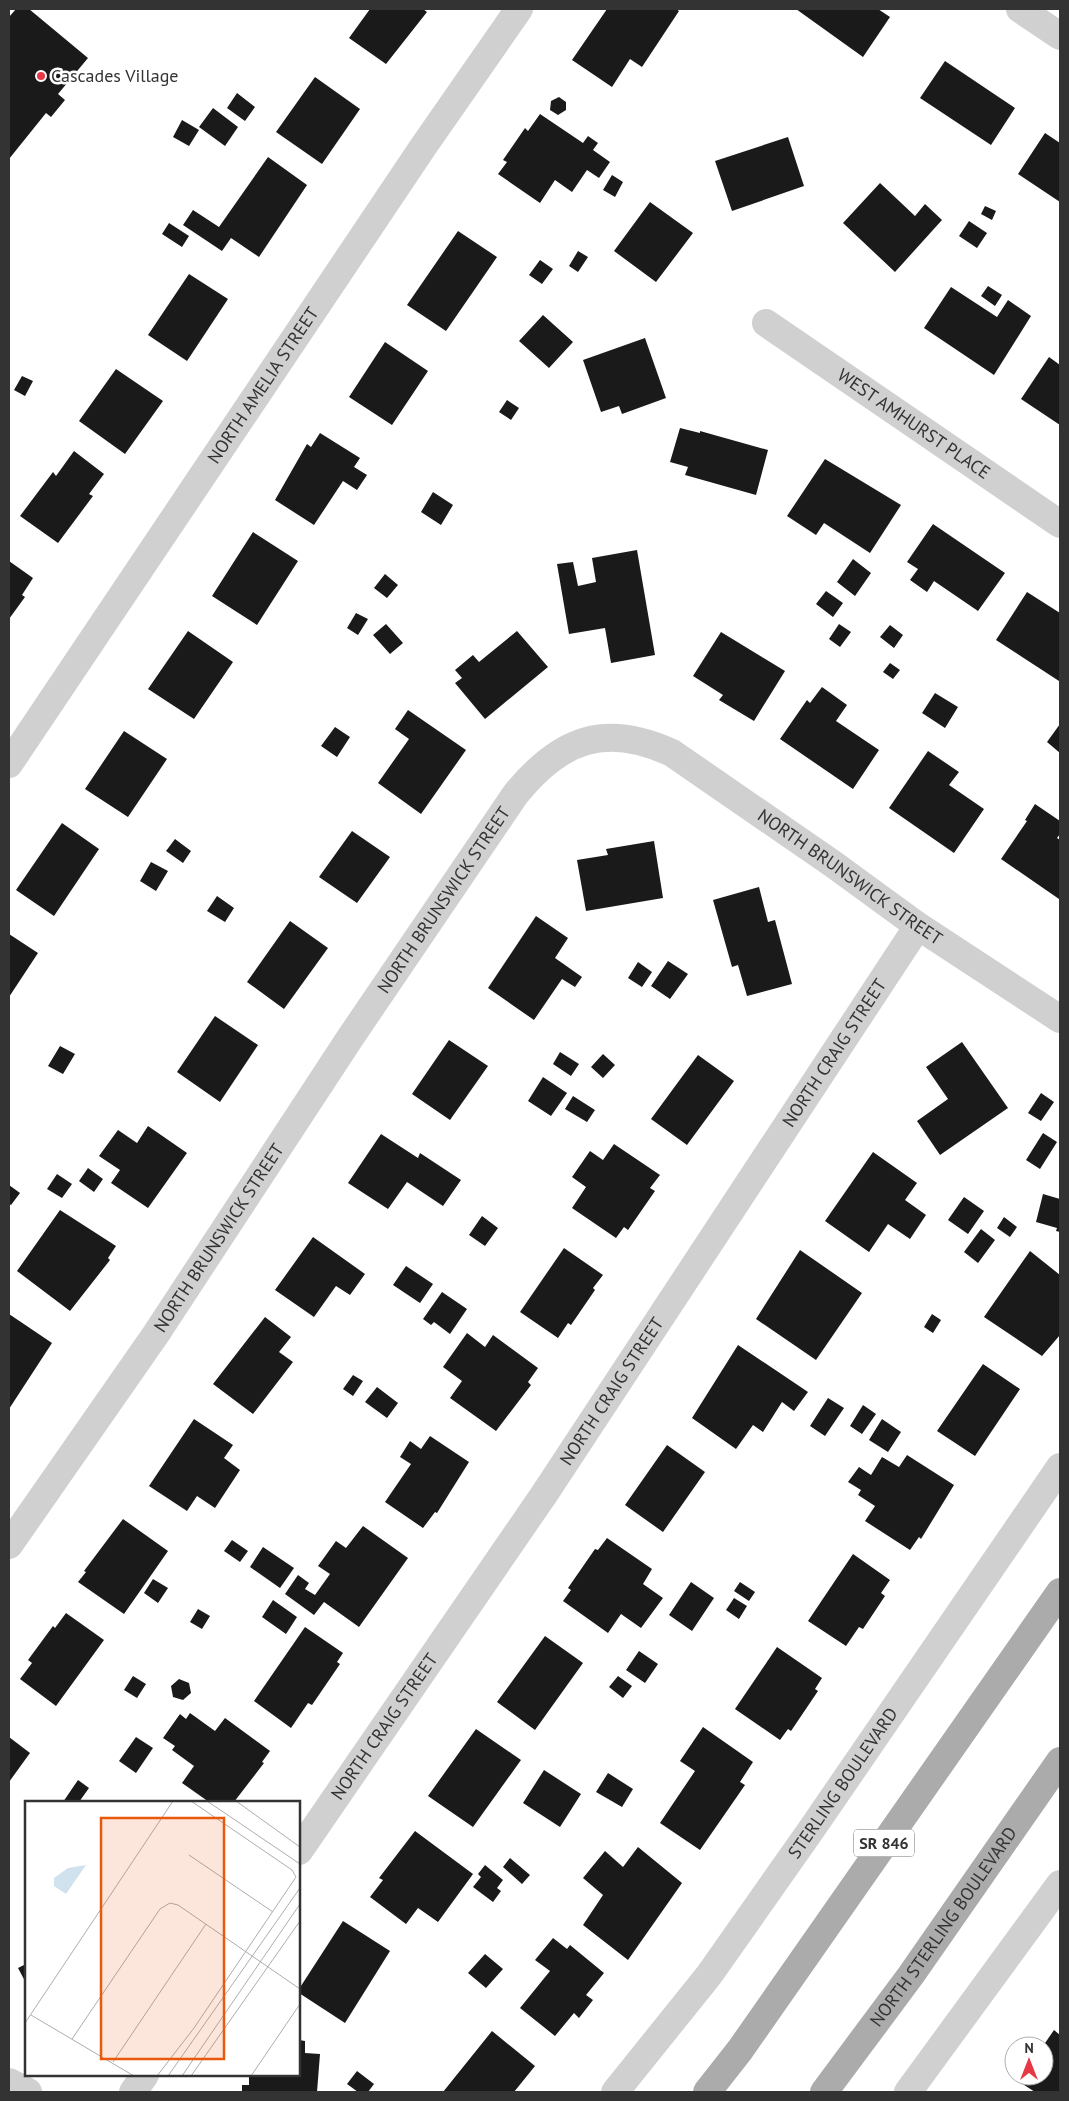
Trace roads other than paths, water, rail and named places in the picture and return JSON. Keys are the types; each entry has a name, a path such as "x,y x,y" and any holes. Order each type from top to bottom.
{"main road":[{"name":"SR 846","path":"707,2092 740,2050 1060,1592"},
{"name":"NORTH STERLING BOULEVARD","path":"824,2092 911,1975 1060,1761"}],"street":[{"name":"NORTH AMELIA STREET","path":"9,764 417,155 519,9"},
{"path":"1020,9 1060,36"},
{"name":"WEST AMHURST PLACE","path":"766,323 1060,524"},
{"name":"NORTH BRUNSWICK STREET","path":"9,1546 156,1334 350,1038 516,795 531,776 561,752 577,744 602,738 625,737 650,743 672,753 833,864 918,926 1060,1019"},
{"name":"NORTH CRAIG STREET","path":"300,1850 545,1493 918,926"},
{"name":"STERLING BOULEVARD","path":"615,2092 709,1975 1060,1468"},
{"path":"908,2092 1060,1884"},
{"path":"133,2092 144,2076"},
{"path":"9,2082 28,2092"}],"place":[{"name":"Cascades Village","path":"41,76"}]}
